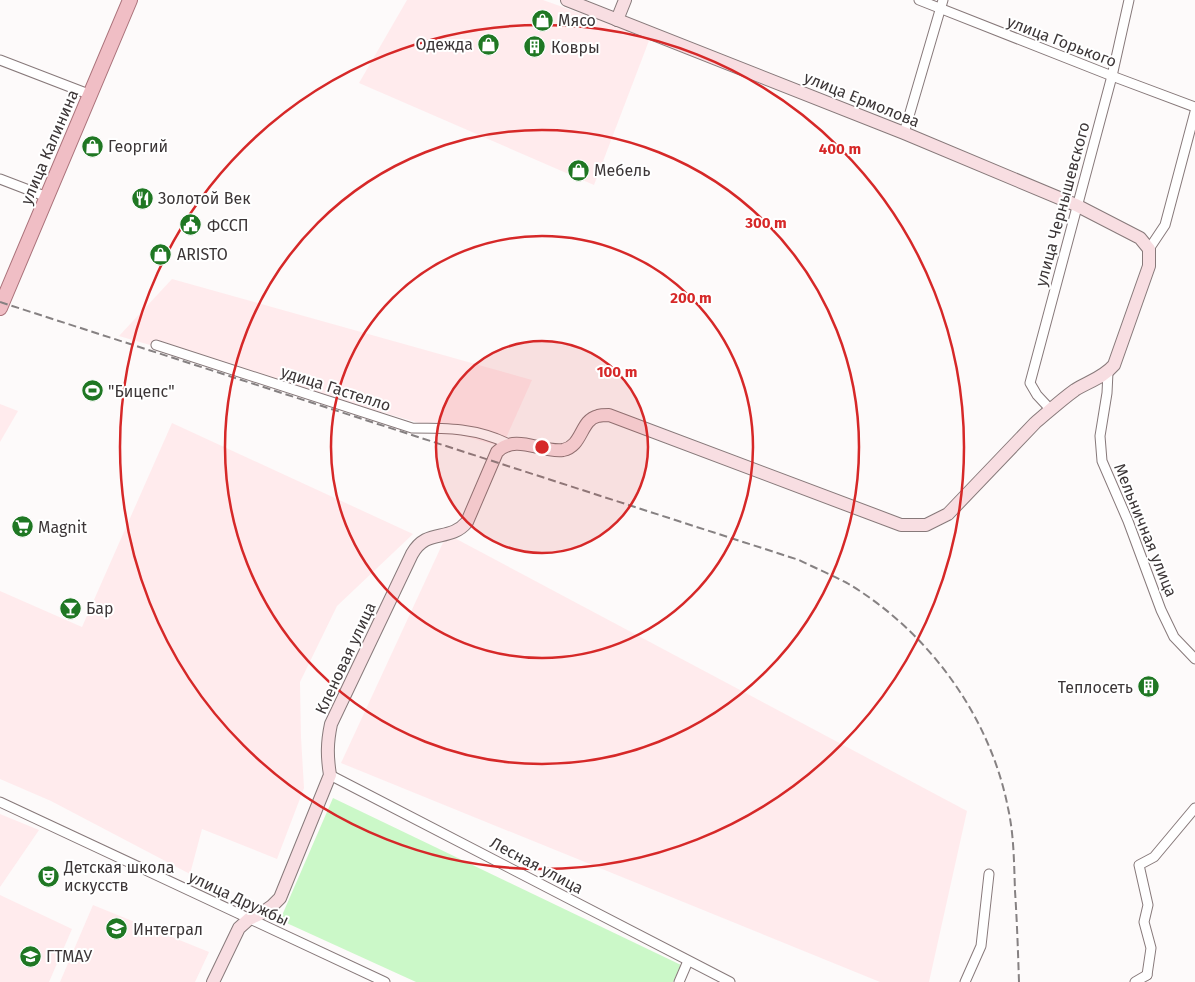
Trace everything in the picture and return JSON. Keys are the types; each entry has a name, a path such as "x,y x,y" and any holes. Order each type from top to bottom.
{"main road":[{"name":"улица Калинина","path":"0,308 4,287 47,197 130,0"}],"street":[{"name":"улица Ермолова","path":"568,0 904,133 1076,206 1140,238 1149,249"},
{"path":"617,20 625,0"},
{"name":"улица Горького","path":"920,0 942,5 1112,76 1195,106"},
{"name":"улица Чернышевского","path":"1051,410 1036,395 1030,383 1112,76 1129,0"},
{"path":"904,133 942,5"},
{"path":"0,60 91,95"},
{"path":"509,444 524,444 554,450 566,449 576,444 587,423 596,416 609,415 901,525 926,525 948,514 1035,423 1073,391 1108,372 1114,365 1149,266 1149,249 1165,225 1195,112"},
{"path":"0,179 47,197"},
{"name":"удица Гастелло","path":"156,345 412,428 450,428 490,435 509,444"},
{"name":"Мельничная улица","path":"1108,372 1107,393 1100,436 1102,461 1174,637 1195,660"},
{"name":"Кленовая улица","path":"330,775 326,755 331,724 412,554 417,545 426,538 460,530 467,522 497,452 509,444"},
{"path":"213,982 239,928 280,898 330,775"},
{"name":"Лесная улица","path":"330,775 730,982"},
{"name":"улица Дружбы","path":"0,802 374,980 385,982"},
{"path":"1135,982 1149,979 1151,948 1144,922 1148,905 1139,865 1154,856 1195,808"},
{"path":"965,982 981,946 989,874"},
{"path":"679,982 688,961"}],"shaded area":[{"path":"407,0 543,0 650,38 594,185 359,83"},
{"path":"172,279 532,380 502,447 119,336"},
{"path":"0,404 18,411 0,442"},
{"path":"172,423 413,534 337,606 300,682 304,788 277,859 202,829 190,874 51,801 0,779 0,591 82,627"},
{"path":"447,534 967,811 929,982 880,982 341,763"},
{"path":"0,814 39,830 0,887"},
{"name":"ГТМАУ","path":"0,895 72,929 49,982 0,982"},
{"name":"Интеграл","path":"93,905 209,952 195,982 60,982"}],"green space":[{"path":"333,798 681,965 673,982 416,982 280,920"}],"railway":[{"path":"0,302 799,560 847,583 904,625 929,651 971,709 987,741 999,774 1011,828 1019,982"}],"place":[{"name":"Мясо","path":"542,20"},
{"name":"Одежда","path":"489,44"},
{"name":"Ковры","path":"535,47"},
{"name":"Георгий","path":"92,146"},
{"name":"Мебель","path":"578,170"},
{"name":"Золотой Век","path":"142,198"},
{"name":"ФССП","path":"191,225"},
{"name":"ARISTO","path":"161,254"},
{"name":"\"Бицепс\"","path":"92,391"},
{"name":"Magnit","path":"22,527"},
{"name":"Бар","path":"70,608"},
{"name":"Теплосеть","path":"1149,687"},
{"name":"Детская школа искусств","path":"48,876"},
{"name":"Интеграл","path":"117,929"},
{"name":"ГТМАУ","path":"30,956"}]}
